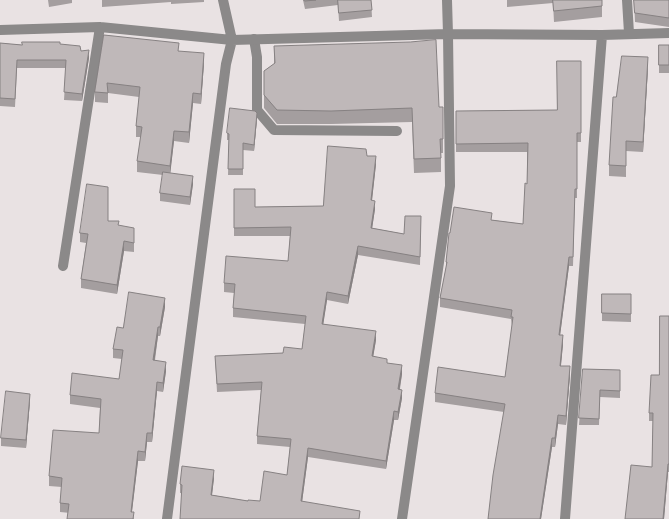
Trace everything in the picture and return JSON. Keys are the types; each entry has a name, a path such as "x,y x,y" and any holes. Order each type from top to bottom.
{"street":[{"path":"167,519 225,72 232,40 223,0"},
{"path":"402,519 450,186 447,0"},
{"path":"627,0 629,33"},
{"path":"63,266 100,27"},
{"path":"0,30 100,27 232,40 448,34 602,35 669,33"},
{"path":"565,519 602,35"},
{"path":"254,39 257,57 256,110 274,130 397,131"}],"building":[{"path":"338,0 371,0 372,10 339,13"},
{"path":"553,0 602,0 602,6 554,11"},
{"path":"634,0 669,0 669,18 635,13"},
{"path":"104,35 179,43 178,51 204,53 201,94 193,93 189,132 174,131 170,166 137,161 142,127 136,126 140,87 107,83 108,93 95,92"},
{"path":"436,40 439,107 443,107 443,139 440,139 441,158 414,159 412,108 331,111 277,110 264,95 264,71 275,63 274,46"},
{"path":"22,42 60,42 60,44 80,46 81,51 89,50 82,94 64,92 66,60 17,60 15,99 0,98 0,43 22,45"},
{"path":"659,45 669,45 669,65 659,65"},
{"path":"622,56 648,57 643,142 626,141 626,166 609,165 613,97 616,97"},
{"path":"557,61 581,61 581,133 577,133 577,189 575,189 573,257 569,257 559,335 563,335 560,366 570,366 566,416 558,415 555,438 552,438 540,519 488,519 493,475 505,404 435,393 438,367 505,377 513,317 511,317 512,310 440,298 447,262 449,233 454,207 492,213 491,220 523,224 525,183 527,184 528,143 456,144 456,111 557,110"},
{"path":"230,108 255,111 257,113 254,145 243,143 243,169 228,169 229,134 227,133"},
{"path":"328,146 366,149 367,156 376,156 371,200 375,201 371,228 404,234 405,216 421,216 420,257 358,246 348,296 327,292 322,324 376,331 372,356 387,359 387,363 402,365 398,389 402,390 398,412 394,411 386,461 308,448 301,501 360,511 359,519 180,519 182,485 180,484 182,466 214,470 211,495 248,501 260,501 264,471 287,475 291,439 257,436 262,382 217,384 215,356 283,353 284,347 302,349 306,316 233,308 235,284 224,283 226,256 288,261 291,227 234,228 234,189 255,189 255,207 323,206"},
{"path":"163,172 193,176 190,197 160,193"},
{"path":"87,184 108,187 108,221 119,221 118,225 134,228 134,243 124,241 117,285 81,279 88,234 80,233"},
{"path":"129,292 165,298 160,327 158,327 153,360 166,362 163,383 157,382 152,433 147,433 145,452 138,451 131,512 134,512 133,519 67,519 69,504 60,503 62,478 49,476 53,430 99,433 101,399 70,395 72,373 119,379 123,350 113,349 117,327 123,328"},
{"path":"602,294 631,294 631,314 602,313"},
{"path":"660,316 669,316 669,464 663,519 625,519 631,465 652,467 653,413 649,413 651,375 659,375"},
{"path":"583,369 620,370 620,391 600,390 599,419 579,418"},
{"path":"6,391 30,394 26,440 1,438"}]}
